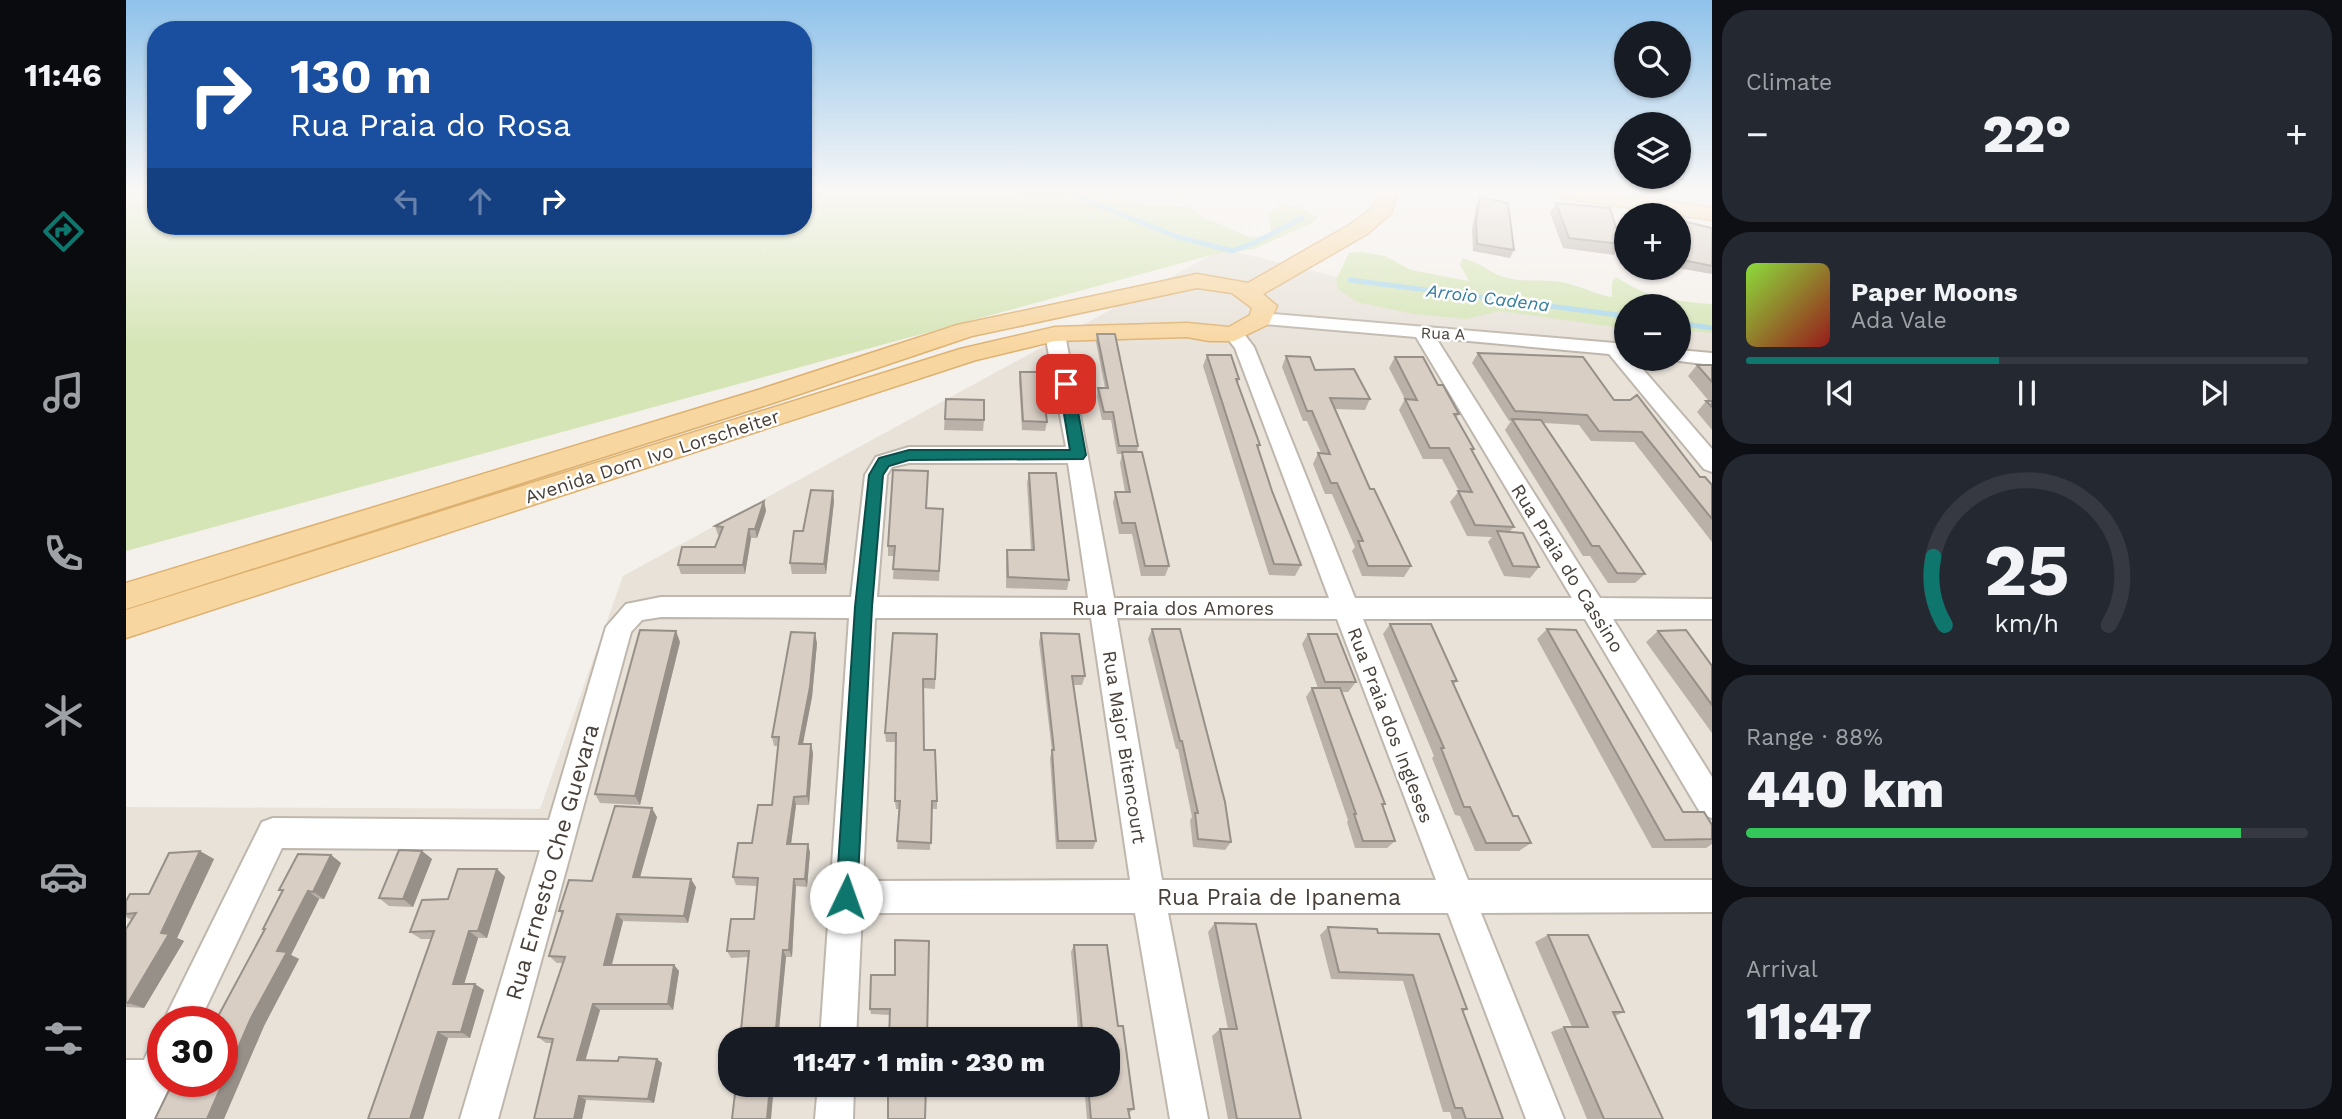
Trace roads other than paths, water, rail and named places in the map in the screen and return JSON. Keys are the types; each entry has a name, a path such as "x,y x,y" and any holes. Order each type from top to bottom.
{"main road":[{"path":"1234,334 1260,319 1265,306 1249,292 1332,244"},
{"name":"Avenida Dom Ivo Lorscheiter","path":"126,596 754,400 966,330 1197,281 1223,282 1249,292"},
{"path":"1164,290 1163,308 1186,330"},
{"name":"Avenida Dom Ivo Lorscheiter","path":"126,624 968,354 1055,334 1186,330 1234,334"}],"street":[{"name":"Rua A","path":"1260,319 1423,333 1467,333 1614,348"},
{"name":"Rua Praia do Cassino","path":"1423,333 1712,804"},
{"name":"Rua Major Bitencourt","path":"1055,334 1078,455 1149,897 1189,1119"},
{"name":"Rua Praia dos Ingleses","path":"1234,334 1244,347 1545,1119"},
{"path":"1691,357 1712,359"},
{"path":"1638,371 1712,464"},
{"path":"839,1027 863,607 876,475 884,462 909,455 1078,455"},
{"name":"Rua Praia dos Amores","path":"635,611 661,607 1712,609"},
{"name":"Rua Ernesto Che Guevara","path":"480,1119 619,627 635,611"},
{"path":"189,1006 273,833 560,835"},
{"name":"Rua Praia de Ipanema","path":"846,897 1712,896"},
{"path":"134,1119 147,1072"},
{"path":"834,1119 835,1097"}],"waterway":[{"name":"Arroio Cadena","path":"1206,244 1232,251 1251,244"},
{"name":"Arroio Cadena","path":"1350,280 1614,314"},
{"name":"Arroio Cadena","path":"1691,325 1712,328"}]}
